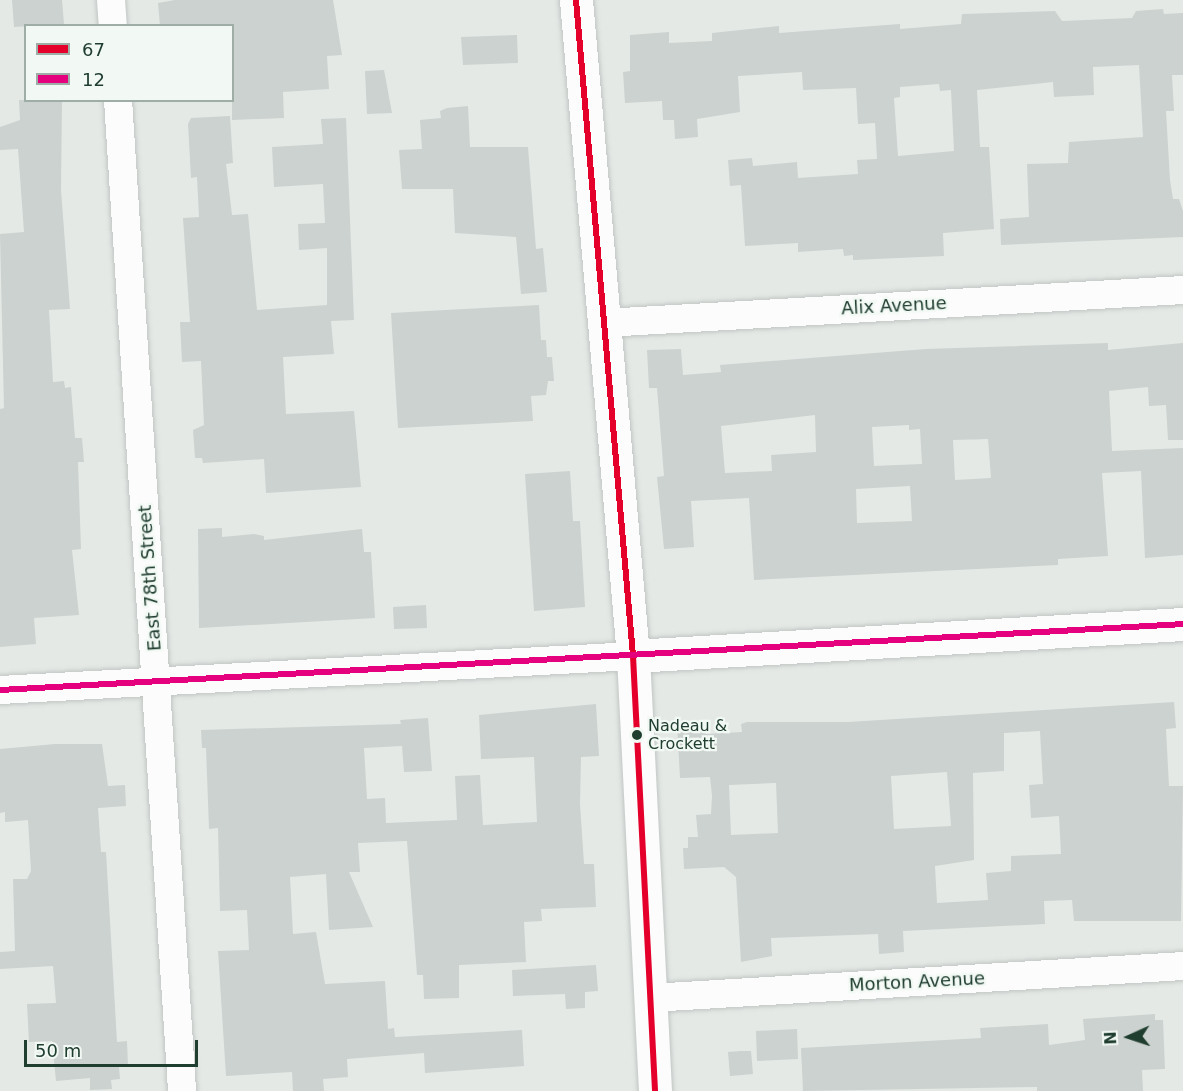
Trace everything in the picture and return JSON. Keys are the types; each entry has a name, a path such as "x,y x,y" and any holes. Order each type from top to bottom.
{"main road":[{"path":"576,0 633,656 655,1091"},
{"path":"633,656 1183,624"}],"street":[{"path":"111,0 113,24"},
{"name":"East 78th Street","path":"118,102 182,1091"},
{"name":"Alix Avenue","path":"604,323 1183,290"},
{"path":"0,690 633,656"},
{"name":"Morton Avenue","path":"651,998 1183,966"}],"building":[{"path":"12,0 62,0 64,24 24,24 24,26 14,27"},
{"path":"175,0 333,0 342,55 327,56 329,89 283,92 284,118 232,120 234,24 160,24 158,3"},
{"path":"1163,9 1164,14 1183,13 1183,75 1172,75 1174,111 1166,111 1170,180 1173,199 1179,199 1183,211 1183,237 1001,245 1000,219 1029,217 1027,164 1068,163 1069,142 1143,137 1139,65 1093,67 1094,95 1054,97 1053,82 977,90 980,147 989,147 994,229 943,233 944,256 853,260 853,255 844,256 843,249 798,252 798,243 745,246 741,185 730,186 728,160 752,158 753,166 797,162 798,178 858,174 857,160 877,159 875,123 858,124 856,88 803,90 802,72 738,76 740,112 697,119 698,137 675,139 674,120 663,120 662,101 625,103 623,72 630,71 630,35 669,32 669,43 712,41 712,33 779,26 779,33 900,24 900,29 961,24 962,14 1055,11 1062,21 1132,18 1136,11","holes":["939,84 940,91 951,90 954,151 898,156 894,98 900,97 900,87"]},
{"path":"517,35 518,63 463,65 461,37"},
{"path":"384,70 392,113 367,114 365,71"},
{"path":"19,100 62,102 61,190 70,309 49,310 53,382 64,381 65,388 71,387 75,438 82,438 84,462 78,462 81,549 72,550 79,615 34,618 36,644 0,647 0,409 4,408 0,234 24,232 18,149 0,150 0,127 20,120"},
{"path":"468,106 470,147 528,147 536,249 543,248 547,292 521,294 516,237 455,233 453,189 402,189 399,150 422,149 420,120 441,118 440,111 447,108"},
{"path":"230,116 233,163 226,164 232,215 248,214 257,310 327,305 327,248 299,250 298,224 325,223 323,184 274,187 272,147 323,144 321,119 346,118 354,320 331,321 334,354 283,357 286,414 354,411 361,487 266,493 264,459 203,463 202,458 195,458 193,430 204,425 201,361 182,362 180,322 190,322 183,218 199,217 197,177 191,178 188,124 191,118"},
{"path":"539,305 541,340 546,340 547,357 552,357 554,381 548,381 546,395 531,396 533,421 398,428 391,313"},
{"path":"1108,343 1108,350 1183,343 1183,440 1168,440 1166,405 1149,406 1148,387 1109,391 1112,451 1183,448 1183,555 1145,558 1141,471 1102,473 1108,556 1058,559 1058,565 754,580 749,498 691,501 694,547 664,549 657,477 664,476 657,388 649,388 647,350 681,349 683,375 721,372 720,365 926,349","holes":["815,415 816,452 771,455 772,471 725,473 721,426","909,425 909,430 920,429 922,464 874,466 872,427","988,439 991,478 955,480 953,440","910,486 912,521 857,523 856,489"]},
{"path":"570,471 573,521 580,521 585,607 534,611 525,474"},
{"path":"222,528 222,537 254,534 264,536 264,540 362,529 364,552 371,552 375,618 199,628 198,529"},
{"path":"426,605 427,628 394,629 393,607"},
{"path":"1174,702 1176,728 1166,729 1169,786 1183,786 1181,921 1074,921 1072,900 1044,901 1045,924 903,931 904,952 879,954 878,934 771,938 772,956 741,962 736,877 724,867 684,869 683,848 688,848 688,837 698,837 696,815 711,814 712,796 710,777 680,778 677,724 706,722 706,734 742,732 741,724 747,722 848,722","holes":["1040,731 1043,784 1029,785 1031,818 1059,816 1061,854 1011,856 1011,871 986,873 988,900 937,903 935,866 974,860 973,773 1004,771 1004,733","947,772 951,826 894,829 891,776","776,783 778,833 731,835 729,785"]},
{"path":"596,704 599,756 581,757 580,804 584,864 594,864 596,907 541,909 542,921 524,922 526,962 459,965 459,998 424,999 423,975 417,975 407,841 358,843 360,872 349,872 373,927 329,930 326,874 290,877 293,934 316,932 325,984 385,981 388,1029 394,1028 395,1037 522,1030 524,1066 425,1073 424,1053 347,1059 348,1077 323,1079 324,1091 293,1091 292,1072 226,1076 218,951 249,950 247,910 220,911 218,828 209,829 206,748 202,748 201,730 401,724 400,720 428,718 432,771 404,772 402,746 364,748 367,799 385,798 386,823 457,820 455,776 480,775 483,825 537,822 534,757 481,759 479,715"},
{"path":"55,744 102,744 108,786 125,785 126,806 98,808 101,852 106,852 117,1042 127,1041 128,1066 119,1067 120,1079 111,1080 112,1089 90,1090 90,1078 56,1081 52,1041 29,1042 27,1004 56,1003 53,966 0,969 0,952 15,951 13,879 27,879 31,871 28,820 5,822 5,812 0,813 0,749"},
{"path":"596,965 598,991 585,992 585,1008 566,1009 565,994 513,996 512,970"},
{"path":"1155,1014 1155,1020 1163,1020 1165,1069 1142,1070 1143,1091 1037,1091 1037,1087 803,1091 801,1048 981,1038 980,1028 1048,1024 1049,1045 1085,1040 1083,1019"},
{"path":"797,1029 798,1059 757,1061 756,1031"},
{"path":"751,1051 753,1074 730,1076 728,1052"}],"transit line":[{"name":"67","path":"576,0 633,656 655,1091"},
{"name":"12","path":"0,690 1183,624"}],"place":[{"name":"Nadeau & Crockett","path":"637,735"}]}
